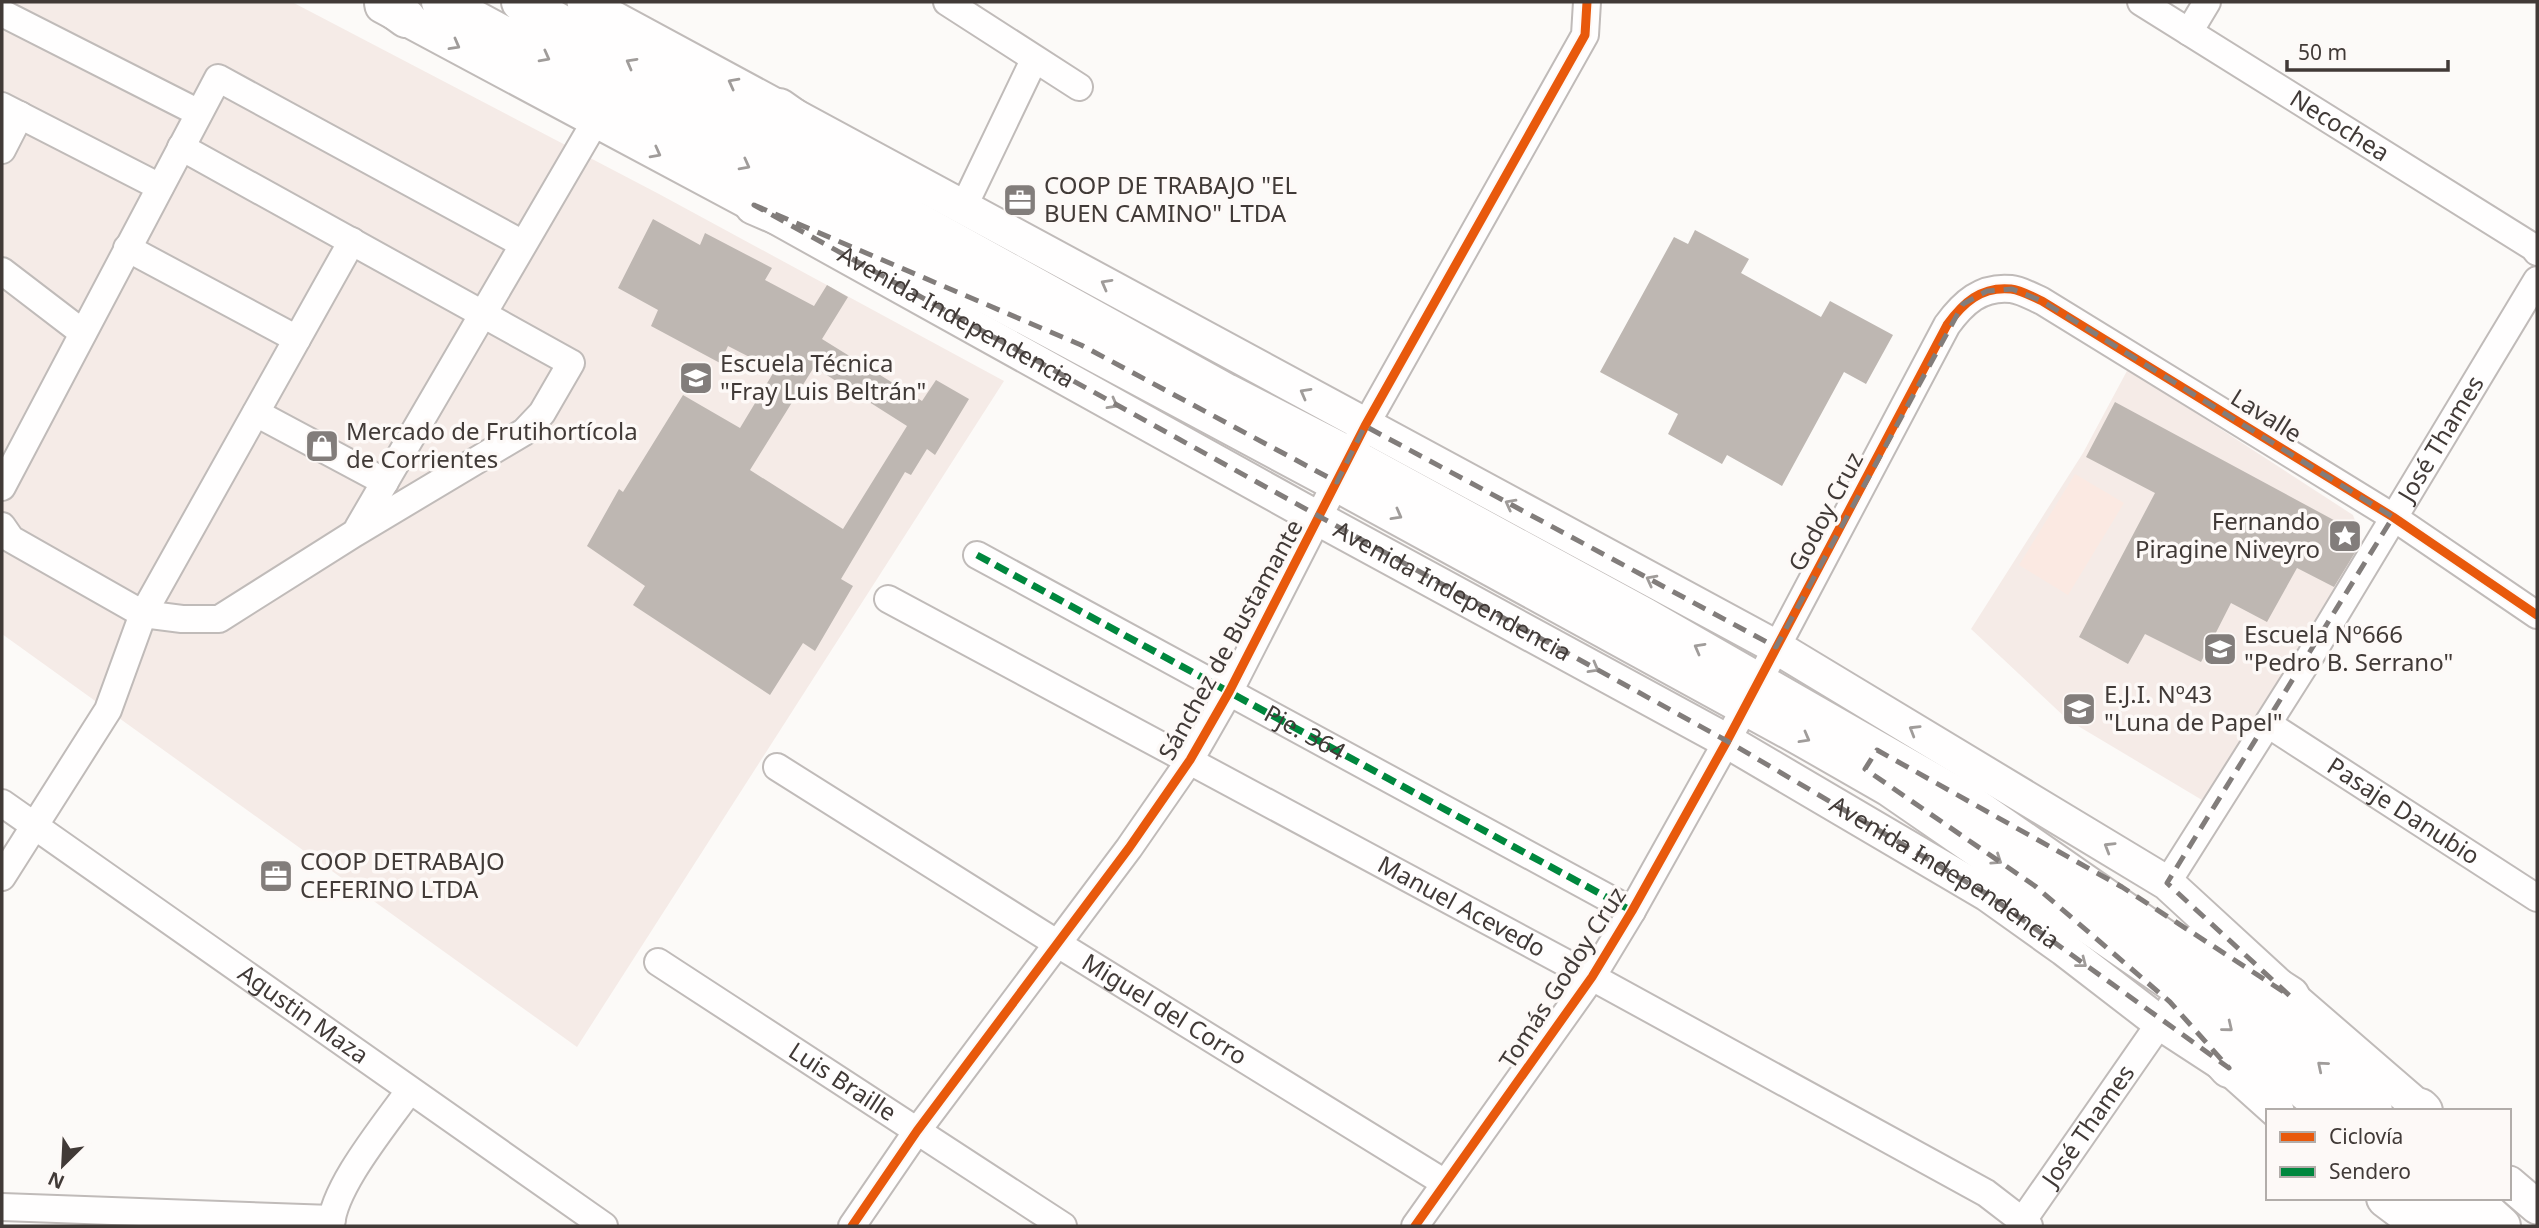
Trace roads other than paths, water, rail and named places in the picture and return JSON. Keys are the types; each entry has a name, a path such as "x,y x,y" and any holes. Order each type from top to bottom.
{"highway":[{"name":"Avenida Independencia","path":"441,2 1091,334 1351,455 1752,694 2180,987 2328,1109"},
{"name":"Avenida Independencia","path":"521,2 1091,334"},
{"path":"779,108 884,182 1012,257 1091,334"},
{"path":"754,205 1091,334"},
{"name":"Avenida Independencia","path":"1752,694 1968,803 2197,962 2371,1109"},
{"path":"1968,803 2122,887 2290,996"},
{"path":"2035,886 2171,1002 2230,1069"},
{"path":"2389,1200 2423,1226"},
{"path":"2430,1200 2459,1226"},
{"path":"2471,1200 2501,1226"}],"main road":[{"name":"Avenida Independencia","path":"584,2 964,206 1351,455 1776,647 2167,883 2290,996 2421,1109"},
{"name":"Avenida Independencia","path":"388,7 595,122 754,205 1319,519 1727,741 1987,894 2160,1023 2230,1069 2275,1109"},
{"path":"2376,1200 2405,1226"}],"street":[{"path":"948,2 1079,87"},
{"name":"Sánchez de Bustamante","path":"852,1226 918,1131 1058,944 1190,760 1229,692 1351,455 1585,35 1587,2"},
{"name":"Necochea","path":"2141,2 2537,252"},
{"path":"2189,32 2207,2"},
{"path":"2,13 199,113"},
{"path":"964,206 1034,60"},
{"path":"2,487 218,78 523,244"},
{"path":"2,150 11,110 160,187"},
{"path":"355,533 595,122"},
{"path":"2,526 11,539 143,614 182,619 219,619 355,533 524,432 542,413 571,363 181,147"},
{"path":"2,877 108,710 143,614 352,241"},
{"path":"127,248 297,339"},
{"path":"2,271 83,333"},
{"name":"José Thames","path":"2167,883 2268,724 2537,280"},
{"name":"Lavalle","path":"1963,304 1987,291 2012,289 2042,300 2393,517 2537,615"},
{"name":"Godoy Cruz","path":"1727,741 1947,325 1963,304"},
{"path":"256,413 385,482"},
{"name":"Pje. 364","path":"977,555 1632,911"},
{"name":"Manuel Acevedo","path":"888,599 1592,977 1986,1193 2024,1224"},
{"name":"Pasaje Danubio","path":"2268,724 2537,898"},
{"name":"Tomás Godoy Cruz","path":"1415,1226 1592,977 1727,741"},
{"name":"Miguel del Corro","path":"777,767 1445,1183"},
{"name":"Agustin Maza","path":"2,803 604,1226"},
{"name":"Luis Braille","path":"658,962 1063,1226"},
{"name":"José Thames","path":"2024,1224 2160,1023"},
{"path":"2,1207 332,1223 345,1184 410,1091"}],"place":[{"name":"COOP DE TRABAJO \"EL BUEN CAMINO\" LTDA","path":"1020,200"},
{"name":"Escuela Técnica \"Fray Luis Beltrán\"","path":"696,378"},
{"name":"Mercado de Frutihortícola de Corrientes","path":"322,446"},
{"name":"Fernando Piragine Niveyro","path":"2345,536"},
{"name":"Escuela Nº666 \"Pedro B. Serrano\"","path":"2220,649"},
{"name":"E.J.I. Nº43 \"Luna de Papel\"","path":"2079,709"},
{"name":"COOP DETRABAJO CEFERINO LTDA","path":"276,876"}]}
